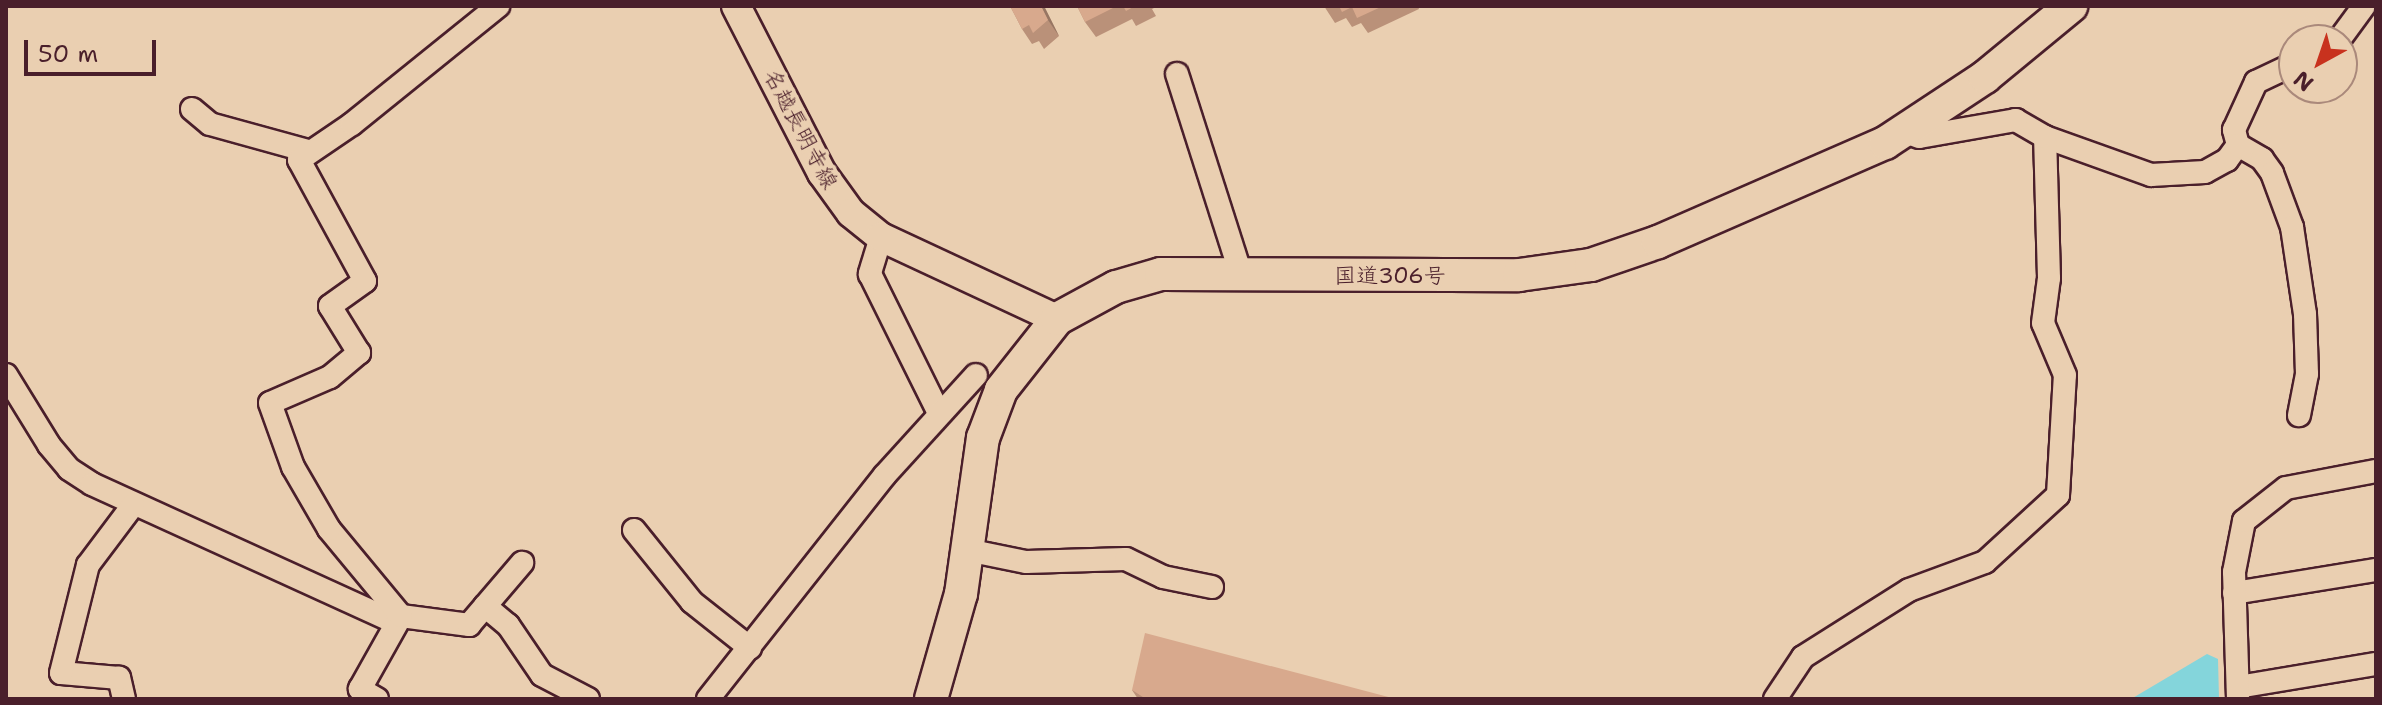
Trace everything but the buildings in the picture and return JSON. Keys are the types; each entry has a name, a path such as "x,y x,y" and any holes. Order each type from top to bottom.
{"highway":[{"name":"国道306号","path":"932,699 967,550 983,438 1001,390 1057,319 1135,279 1240,271 1338,277 1519,275 1591,265 1792,185 1903,131 1985,77 2071,6"}],"main road":[{"name":"名越長明寺線","path":"736,6 822,173 851,213 881,237 1057,319"}],"street":[{"path":"398,619 329,529 293,467 270,403 330,377 359,353 330,306 365,281 299,160 352,124 498,6"},
{"path":"2351,24 2364,6"},
{"path":"2278,72 2256,82 2249,91 2234,130 2238,145 2267,166 2292,227 2305,314 2307,374 2299,415"},
{"path":"1177,74 1240,271"},
{"path":"192,109 210,124 308,151"},
{"path":"1903,131 1919,137 2016,120 2045,137 2165,177 2218,166 2238,145"},
{"path":"1775,699 1803,657 1909,590 1985,562 2058,495 2065,375 2043,323 2049,278 2045,137"},
{"path":"881,237 872,252 870,274 938,411"},
{"path":"6,375 69,469 133,505 398,619 469,625 522,563"},
{"path":"708,699 938,411 976,375"},
{"path":"2376,471 2286,488 2261,503 2239,534 2234,593 2238,693 2376,664"},
{"path":"124,699 119,678 61,673 88,565 133,505"},
{"path":"634,530 692,602 750,648"},
{"path":"967,550 1026,562 1126,559 1163,577 1212,587"},
{"path":"2234,593 2376,570"},
{"path":"485,606 508,625 542,675 588,699"},
{"path":"363,696 398,619"}],"water":[{"path":"2207,654 2218,659 2219,699 2131,699"}]}
